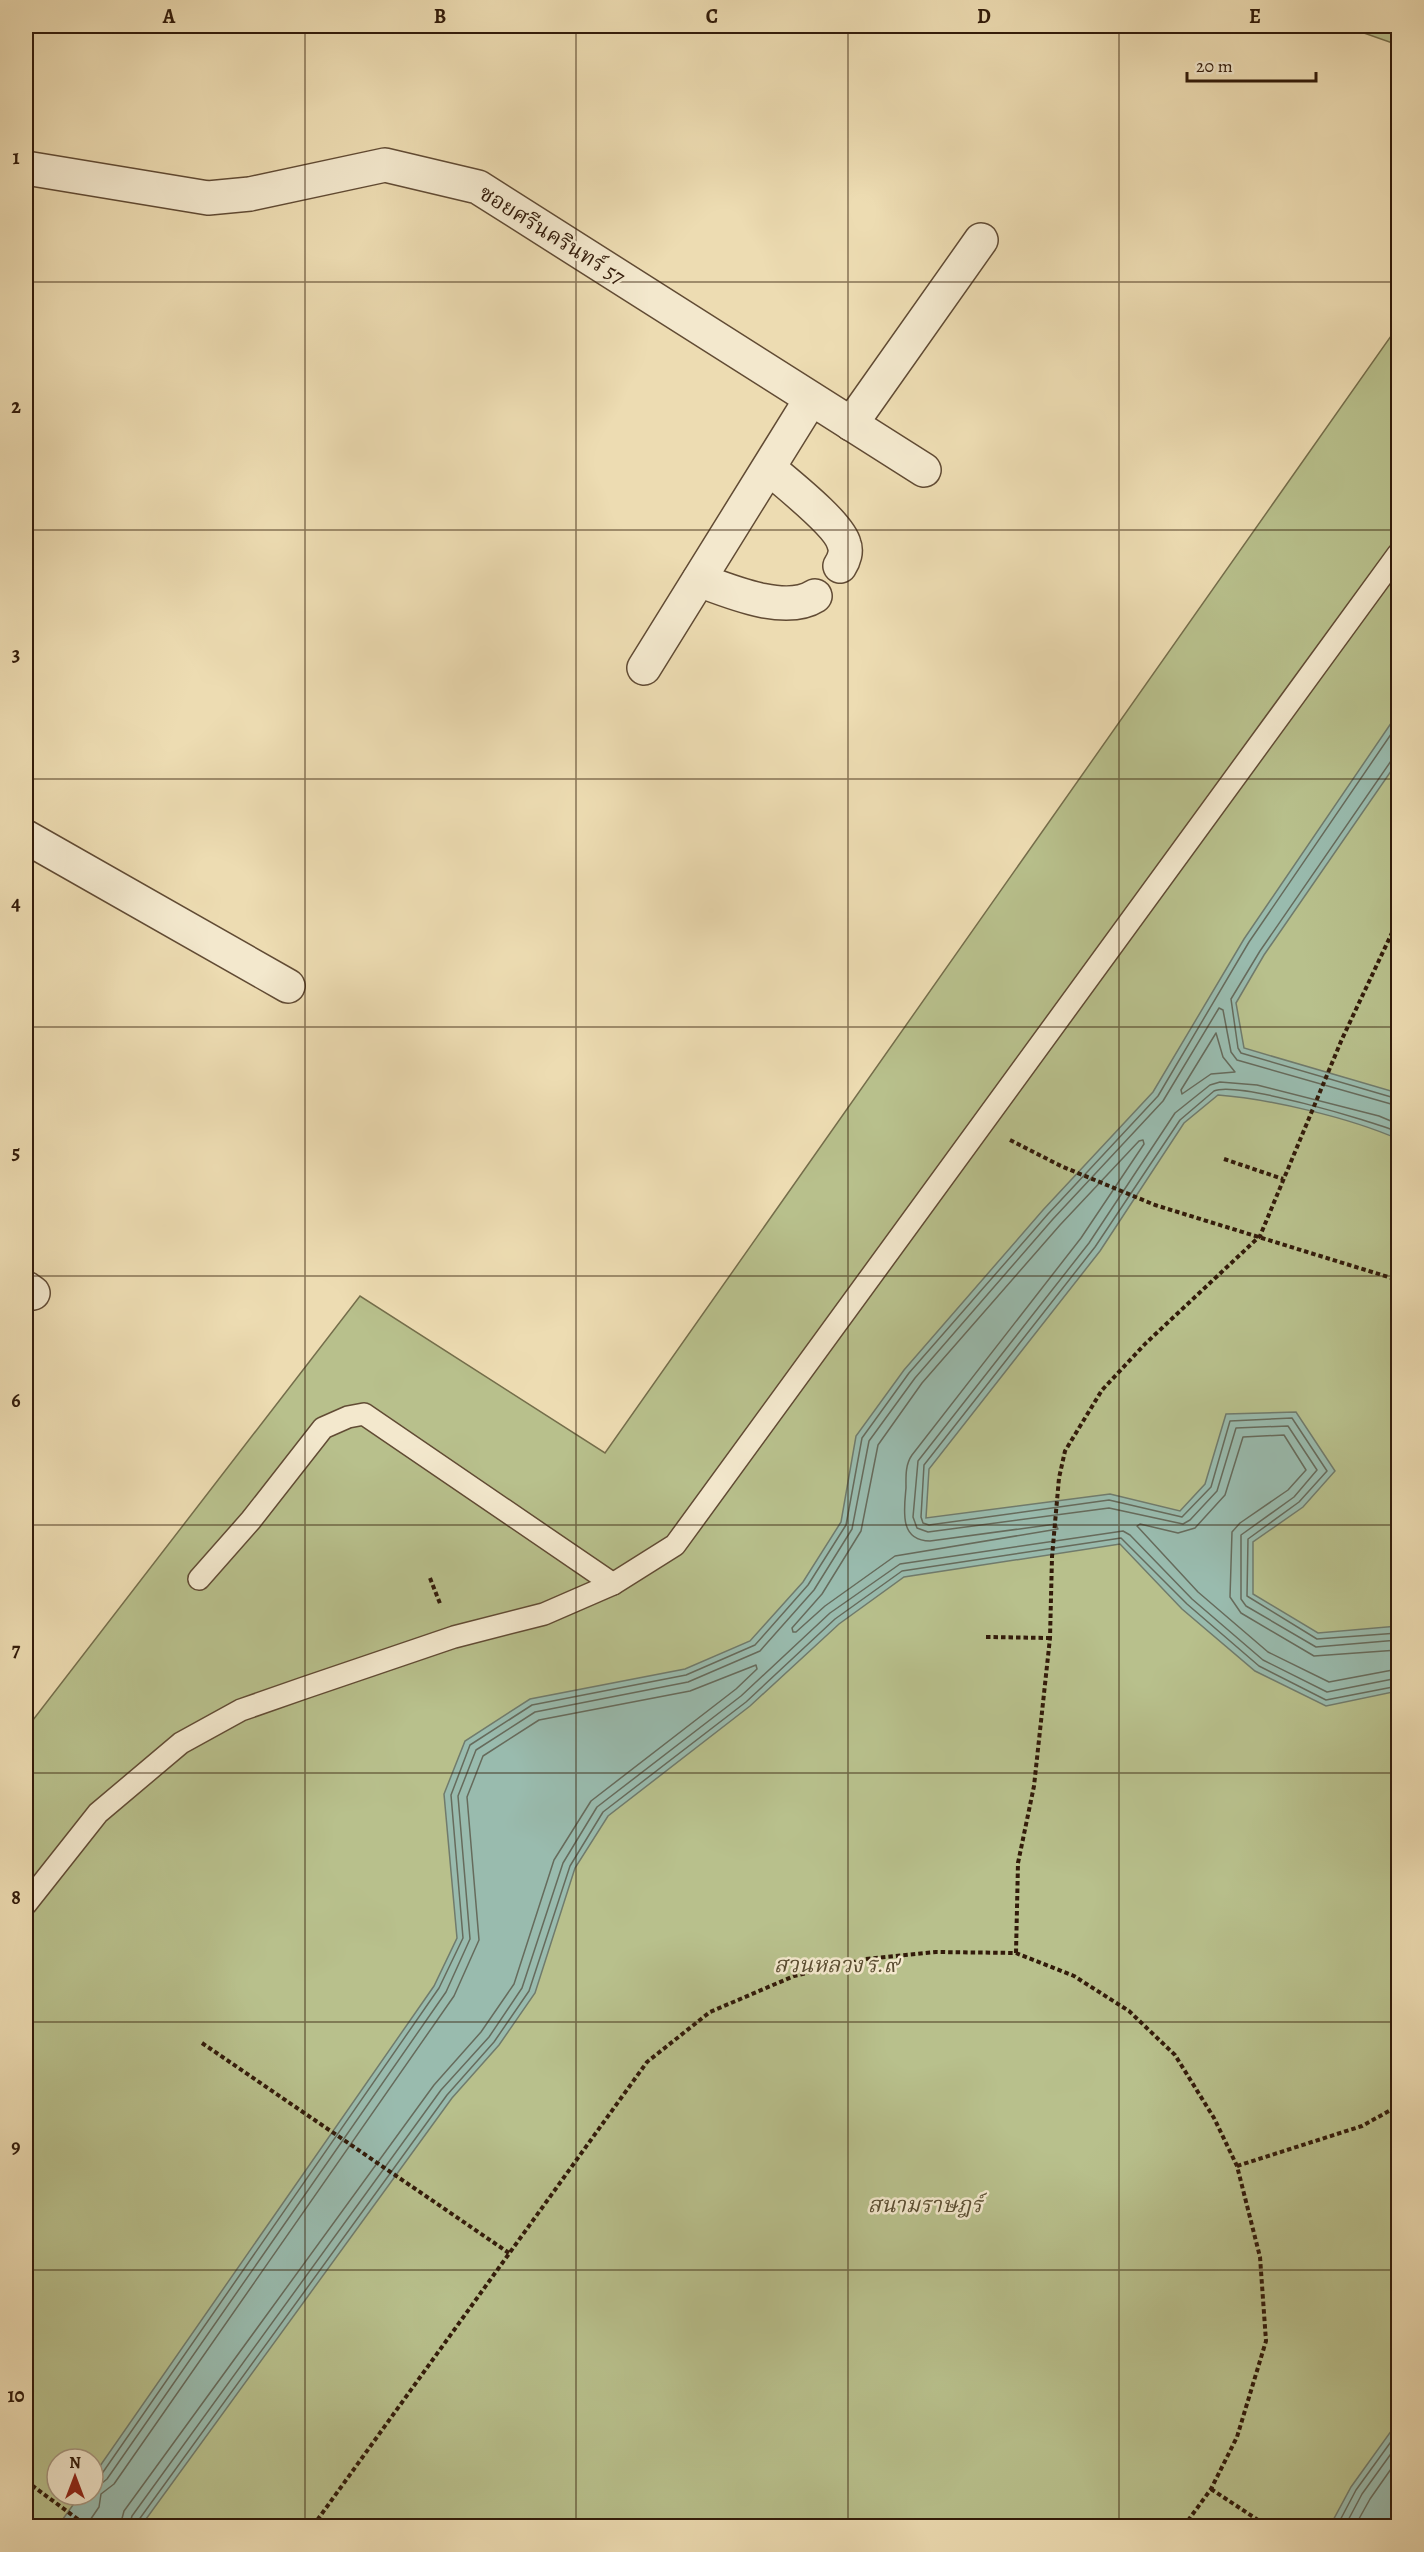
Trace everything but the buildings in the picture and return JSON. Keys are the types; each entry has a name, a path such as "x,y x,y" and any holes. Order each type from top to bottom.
{"street":[{"name":"ซอยศรีนครินทร์ 57","path":"26,168 208,198 250,194 385,165 478,187 924,470"},
{"path":"851,424 981,240"},
{"path":"644,668 811,399"},
{"path":"768,468 815,507 844,543 844,559 840,566"},
{"path":"699,580 744,597 776,602 806,602 815,596"},
{"path":"26,837 288,986"}],"lane":[{"path":"26,1904 98,1813 182,1743 241,1710 454,1637 544,1614 613,1584 675,1545 983,1126 1398,554"},
{"path":"199,1579 251,1520 323,1428 348,1417 364,1414 613,1584"}],"path":[{"path":"1016,1953 1018,1863 1034,1786 1050,1638 1052,1557 1059,1478 1065,1451 1102,1389 1146,1342 1260,1236 1342,1039 1398,920"},
{"path":"983,1126 1061,1166 1155,1204 1398,1280"},
{"path":"1224,1159 1283,1179"},
{"path":"986,1637 1050,1638"},
{"path":"313,2526 647,2062 710,2012 794,1976 866,1959 936,1952 1016,1953 1074,1976 1129,2011 1175,2055 1214,2118 1237,2166 1260,2257 1266,2341 1237,2437 1211,2489 1184,2526"},
{"path":"202,2043 509,2253"},
{"path":"1237,2166 1362,2126 1398,2106"},
{"path":"26,2481 87,2526"},
{"path":"1211,2489 1267,2526"}],"green space":[{"path":"1344,26 1398,26 1398,45"},
{"name":"สวนหลวง ร.๙","path":"1398,326 1398,2526 26,2526 26,1729 360,1296 605,1453"}],"water":[{"path":"1398,713 1398,761 1264,955 1236,1003 1244,1048 1398,1093 1398,1139 1357,1124 1310,1111 1218,1095 1184,1123 1100,1251 929,1469 926,1518 1110,1494 1180,1511 1205,1484 1226,1414 1296,1412 1335,1471 1303,1507 1253,1542 1253,1594 1318,1633 1398,1626 1398,1691 1326,1706 1255,1671 1182,1609 1120,1544 904,1577 839,1624 750,1706 608,1816 575,1868 535,1993 499,2045 452,2098 141,2526 58,2526 71,2507 105,2507 105,2459 434,1986 457,1938 444,1794 465,1741 530,1699 685,1669 750,1641 803,1582 841,1522 856,1436 904,1370 1043,1210 1153,1092 1244,939"},
{"path":"1398,2425 1398,2526 1330,2526 1351,2487 1394,2427"}],"park label":[{"name":"สนามราษฎร์","path":"925,2205"}]}
